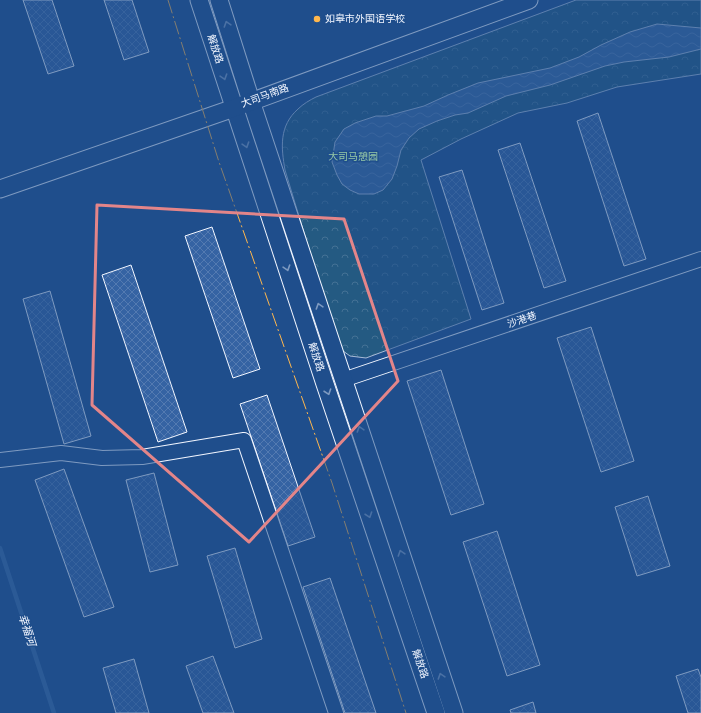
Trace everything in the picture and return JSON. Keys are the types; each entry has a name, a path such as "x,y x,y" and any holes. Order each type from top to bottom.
{"street":[{"name":"解放路","path":"199,0 325,384 436,713"},
{"name":"解放路","path":"219,0 251,101 454,713"},
{"name":"大司马南路","path":"0,189 234,108 529,0"},
{"name":"沙港巷","path":"343,380 701,259"},
{"path":"1,458 61,453 102,458 142,457 244,440 336,713"}],"highlighted area":[{"path":"97,205 344,219 398,381 249,542 92,405"}],"green space":[{"name":"大司马憩园","path":"576,0 701,0 701,74 617,87 567,103 518,113 461,139 421,160 471,319 366,358 350,356 339,348 285,170 282,145 284,130 287,122 300,107 316,97"}],"water":[{"path":"657,24 701,28 701,49 669,57 624,62 605,66 550,85 506,96 468,113 455,115 437,121 419,129 409,138 401,150 392,179 383,190 374,194 359,194 350,190 342,184 337,175 332,162 335,142 344,129 355,123 376,116 387,116 424,106 478,83 550,68 579,57 630,32"}],"building":[{"path":"23,0 52,0 74,66 48,74"},
{"path":"104,0 132,0 149,52 124,60"},
{"path":"598,113 646,259 624,266 577,121"},
{"path":"520,143 566,281 544,288 498,150"},
{"path":"462,170 504,303 482,310 439,177"},
{"path":"212,227 260,369 233,378 185,236"},
{"path":"131,265 187,432 158,442 102,275"},
{"path":"50,291 91,436 64,444 23,299"},
{"path":"591,327 634,461 601,472 557,338"},
{"path":"441,370 484,504 451,515 407,381"},
{"path":"267,395 315,537 288,546 240,404"},
{"path":"64,469 114,607 84,617 35,480"},
{"path":"154,473 178,565 150,572 126,480"},
{"path":"648,496 670,566 637,576 615,507"},
{"path":"497,531 540,665 507,676 463,542"},
{"path":"235,548 262,639 235,648 207,556"},
{"path":"330,578 376,713 345,713 303,587"},
{"path":"213,656 234,713 203,713 186,666"},
{"path":"134,659 149,713 116,713 103,668"},
{"path":"698,669 701,677 701,713 688,713 676,676"},
{"path":"533,702 536,713 511,713 510,710"}],"waterway":[{"name":"幸福河","path":"0,548 54,713"}],"power":[{"path":"168,0 219,162 332,483 406,713"}],"place":[{"name":"如皋市外国语学校","path":"317,19"}]}
